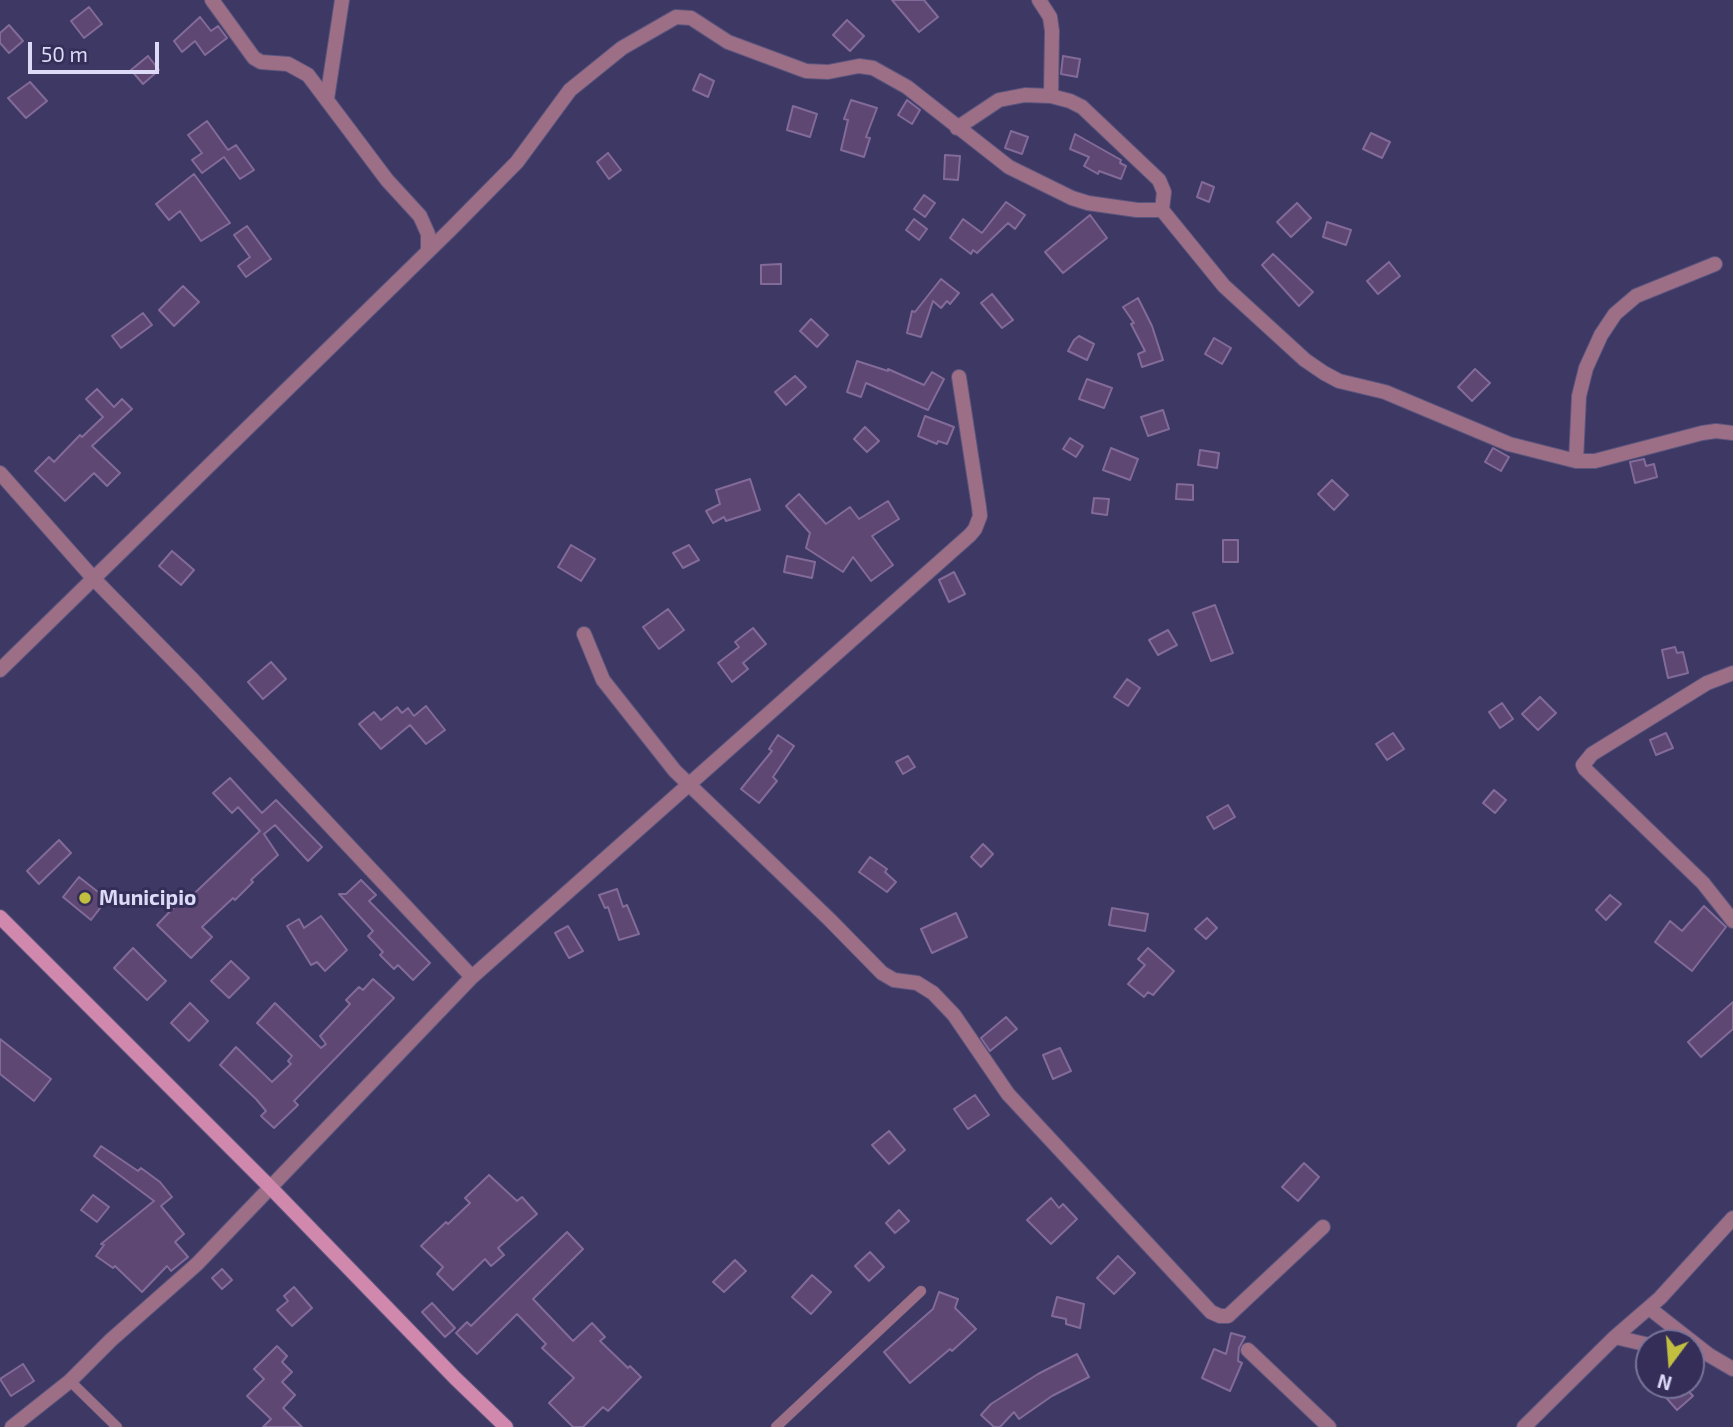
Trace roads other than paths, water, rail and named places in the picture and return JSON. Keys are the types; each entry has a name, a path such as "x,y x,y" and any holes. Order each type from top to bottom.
{"main road":[{"path":"0,918 506,1427"}],"street":[{"path":"212,0 254,58 261,62 295,66 308,75 387,180 420,216 428,234 428,251"},
{"path":"327,99 342,0"},
{"path":"1039,0 1050,17 1052,31 1051,96"},
{"path":"0,670 517,162 570,90 622,48 676,18 691,18 728,42 806,71 828,72 859,66 873,68 907,87 1009,167 1072,198 1137,210 1162,210"},
{"path":"957,128 999,100 1025,95 1051,96 1082,107 1159,180 1164,192 1162,210 1224,286 1305,360 1339,381 1385,392 1508,444 1576,461 1595,461 1702,433 1733,433"},
{"path":"1576,461 1579,396 1586,368 1601,335 1615,314 1636,296 1715,264"},
{"path":"12,1427 70,1381 111,1340 197,1264 472,978 975,529 980,516 959,377"},
{"path":"0,473 94,579 193,680 472,978"},
{"path":"584,634 603,680 675,771 830,919 882,973 894,980 917,983 933,993 954,1015 1008,1094 1211,1312 1220,1317 1228,1316 1323,1227"},
{"path":"1733,673 1707,683 1592,754 1583,765 1703,883 1733,921"},
{"path":"1524,1427 1615,1337 1649,1308 1733,1218"},
{"path":"1649,1308 1675,1329"},
{"path":"1615,1337 1635,1342"},
{"path":"1248,1350 1329,1427"},
{"path":"1705,1352 1733,1368"}],"lane":[{"path":"776,1427 921,1291"},
{"path":"70,1381 117,1427"}],"place":[{"name":"Municipio","path":"85,898"}]}
